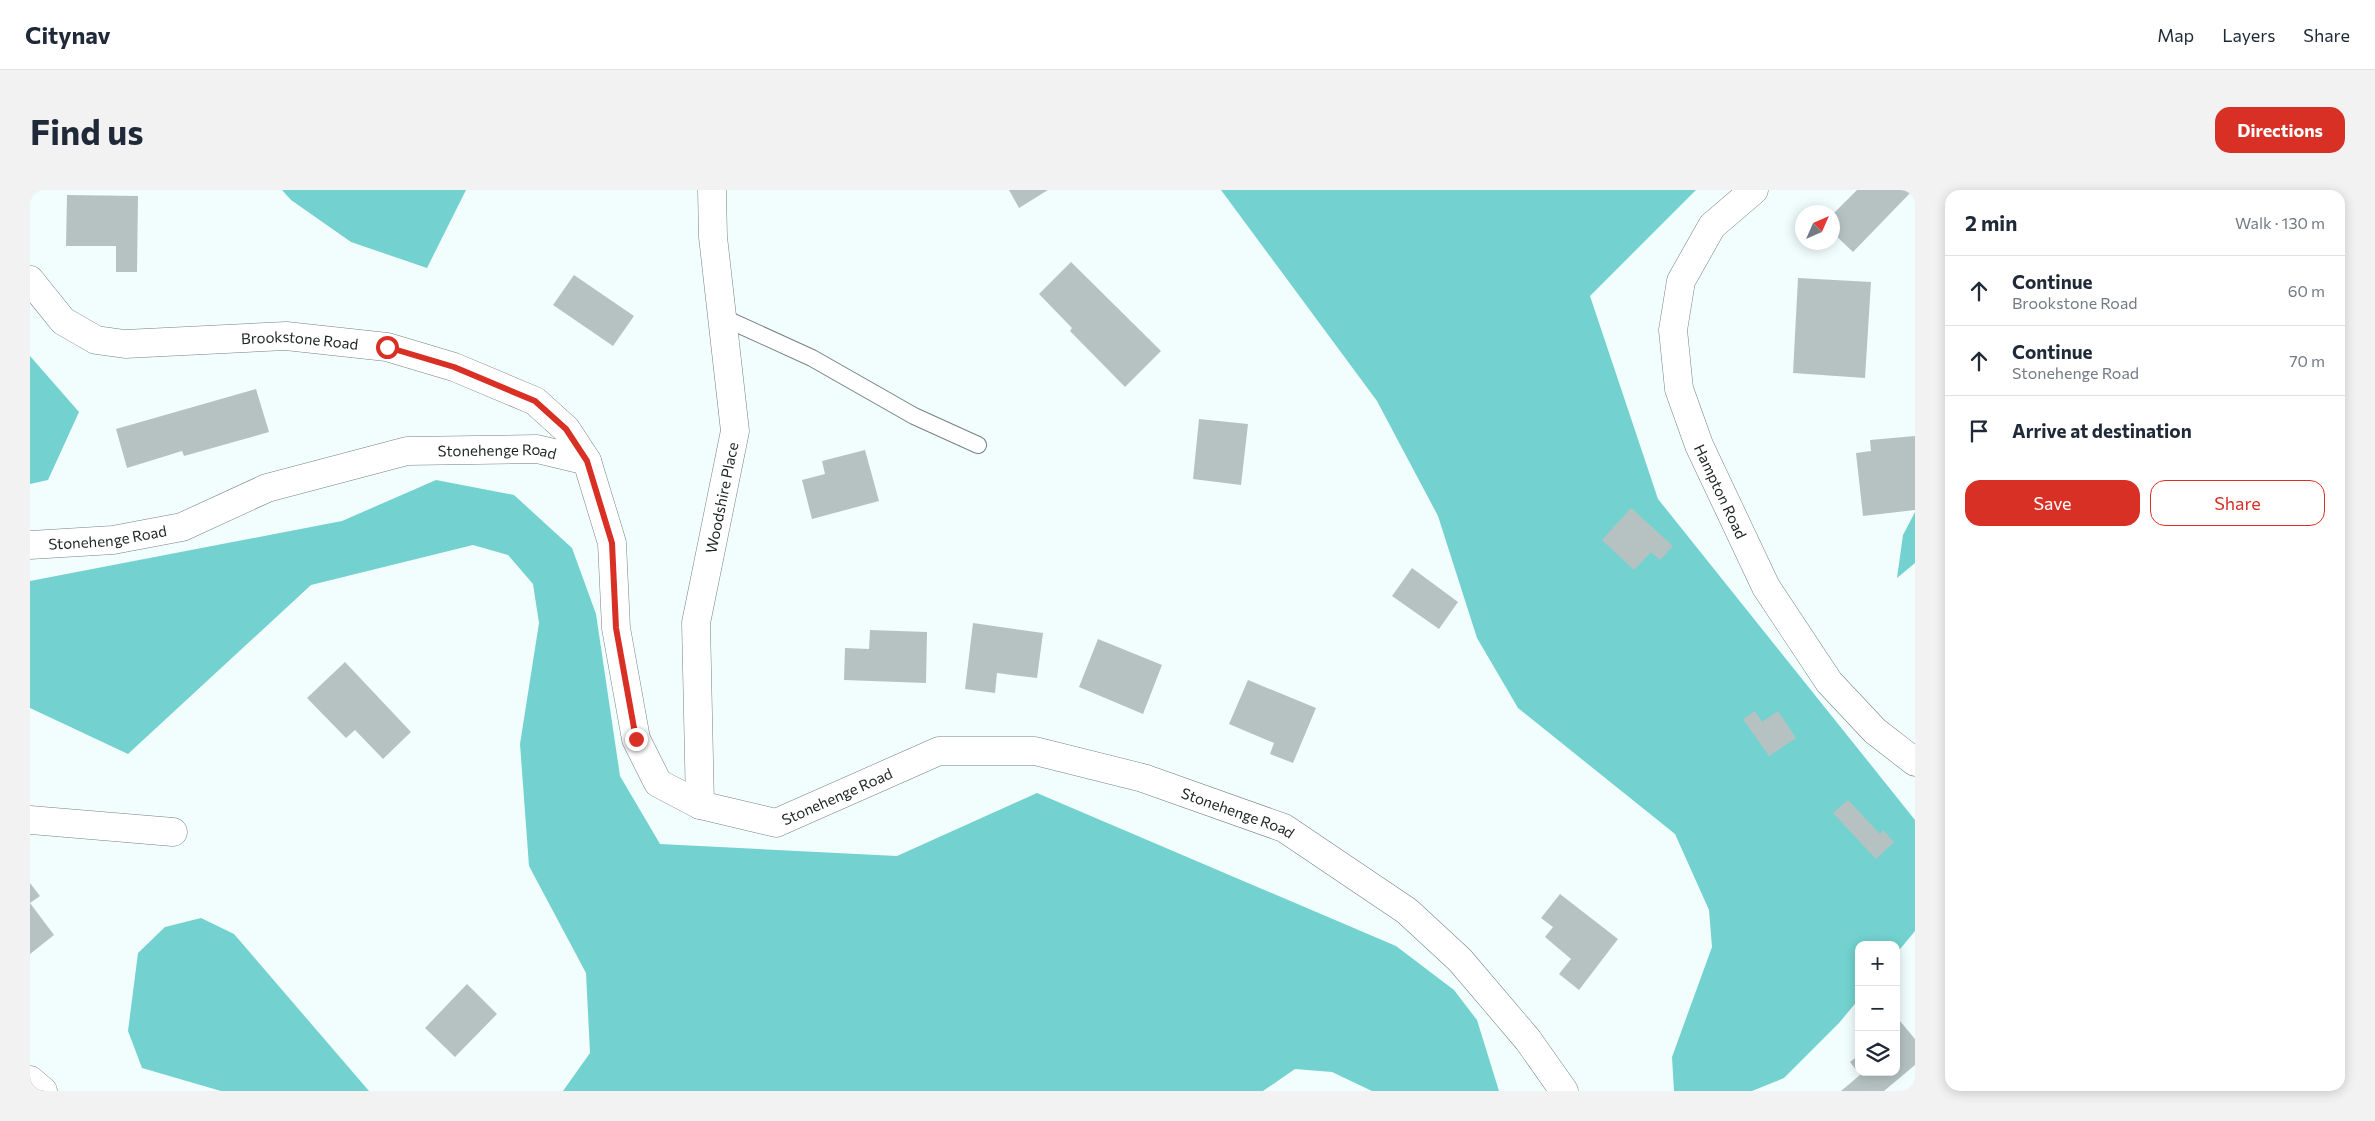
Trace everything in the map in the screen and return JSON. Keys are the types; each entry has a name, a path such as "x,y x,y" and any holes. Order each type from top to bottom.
{"street":[{"name":"Woodshire Place","path":"700,805 696,623 735,431 713,237 712,190"},
{"name":"Hampton Road","path":"1754,190 1712,226 1681,281 1674,330 1679,389 1699,445 1766,587 1829,682 1875,731 1915,762"},
{"name":"Brookstone Road","path":"30,280 63,321 96,340 125,344 286,336 387,347 454,367 535,401 566,429 587,461"},
{"name":"Stonehenge Road","path":"30,545 113,540 182,527 267,488 407,451 537,449 587,461 612,543 616,628 636,739 658,783 700,805 776,823 939,751 1035,751 1142,778 1284,828 1407,911 1460,960 1528,1040 1564,1091"},
{"path":"30,820 173,832"},
{"path":"30,1080 44,1091"}],"lane":[{"path":"722,317 812,358 914,416 978,445"}],"shaded area":[{"path":"282,190 466,190 427,268 351,242 291,200"},
{"path":"1221,190 1696,190 1590,296 1658,499 1915,820 1915,931 1900,949 1900,941 1855,941 1855,1004 1839,1023 1784,1078 1752,1091 1674,1091 1672,1057 1712,947 1709,910 1675,834 1518,708 1477,638 1438,516 1377,401"},
{"path":"30,356 79,412 48,480 30,484"},
{"path":"436,480 514,495 572,548 596,614 620,776 660,844 897,856 1037,793 1396,946 1454,990 1477,1020 1499,1091 1372,1091 1332,1072 1295,1069 1263,1091 563,1091 590,1053 586,973 529,866 520,744 539,623 533,584 508,555 473,545 311,585 128,754 30,708 30,581 342,521"},
{"path":"1915,512 1915,563 1897,578 1903,535"},
{"path":"201,918 234,934 369,1091 221,1091 142,1068 128,1031 138,953 165,927"}],"building":[{"path":"1009,190 1048,190 1019,208"},
{"path":"1857,190 1913,190 1853,252 1840,240 1840,207"},
{"path":"67,195 138,196 137,272 116,272 116,246 66,246"},
{"path":"1071,262 1161,351 1125,387 1070,331 1072,328 1039,294"},
{"path":"574,275 634,316 613,346 553,305"},
{"path":"1798,278 1871,282 1865,378 1793,373"},
{"path":"256,389 269,432 184,456 182,451 127,468 116,429"},
{"path":"1199,419 1248,424 1241,485 1193,479"},
{"path":"1915,436 1915,510 1863,516 1856,453 1871,451 1870,440"},
{"path":"865,450 879,501 812,519 802,480 825,474 822,461"},
{"path":"1631,508 1673,546 1660,560 1651,552 1634,570 1602,540"},
{"path":"1412,568 1458,602 1439,629 1392,596"},
{"path":"973,623 1043,633 1037,678 997,673 995,693 965,689"},
{"path":"870,630 927,632 926,683 844,680 845,648 869,649"},
{"path":"1098,639 1162,665 1143,714 1079,687"},
{"path":"345,662 411,732 383,759 355,730 346,738 307,698"},
{"path":"1248,680 1316,708 1293,763 1270,754 1274,743 1229,724"},
{"path":"1755,711 1762,722 1778,711 1796,738 1769,756 1743,719"},
{"path":"1848,800 1880,834 1883,830 1894,842 1876,859 1833,813"},
{"path":"30,883 40,896 30,903"},
{"path":"1560,894 1618,939 1579,990 1559,974 1571,959 1545,937 1553,927 1541,918"},
{"path":"30,903 54,935 30,954"},
{"path":"467,984 497,1014 455,1057 425,1028"},
{"path":"1900,1021 1915,1039 1915,1065 1884,1091 1841,1091 1859,1076 1900,1076"},
{"path":"1855,1058 1855,1068 1850,1062"}],"route":[{"path":"387,347 454,367 535,401 566,429 587,461 612,543 616,628 636,739"}]}
